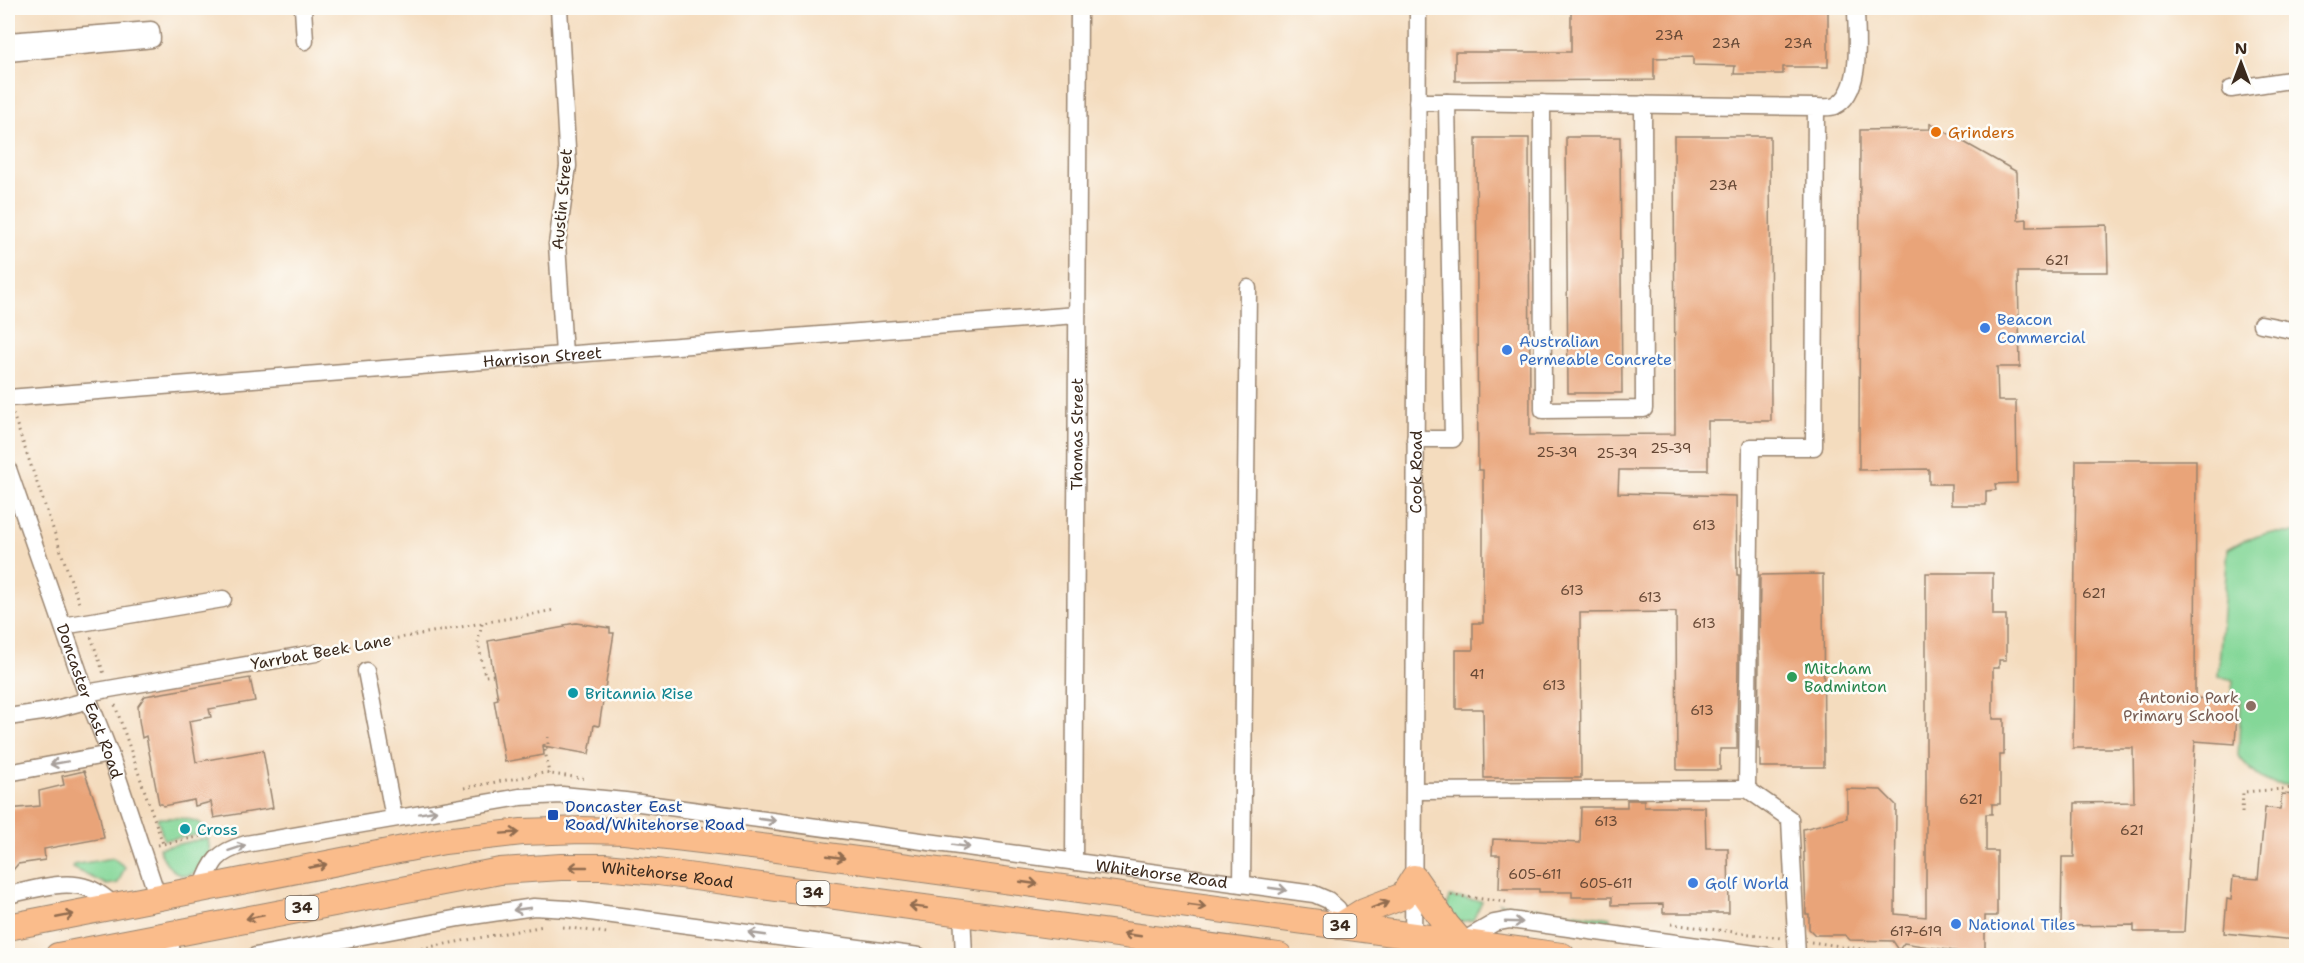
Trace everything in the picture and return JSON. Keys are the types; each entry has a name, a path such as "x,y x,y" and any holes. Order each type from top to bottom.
{"highway":[{"name":"Whitehorse Road","path":"8,927 444,841 498,834 584,830 625,831 781,850 1340,926 1413,945 1461,942 1562,956"},
{"name":"Whitehorse Road","path":"58,956 171,945 468,876 500,871 561,867 604,867 658,872 1279,956"},
{"path":"1340,926 1364,911 1403,896 1414,878 1447,926 1461,942"},
{"name":"Doncaster East Road","path":"159,898 171,945"}],"street":[{"path":"303,8 304,41"},
{"name":"Austin Street","path":"558,8 568,166 557,244 564,354"},
{"name":"Thomas Street","path":"1074,862 1078,8"},
{"name":"Cook Road","path":"1413,945 1418,8"},
{"path":"1417,102 1833,107 1847,96 1855,78 1856,8"},
{"path":"8,41 151,30 153,34 152,39 8,53"},
{"path":"2230,89 2296,79"},
{"path":"1415,439 1453,439 1447,102"},
{"path":"1542,103 1543,410 1644,409 1643,104"},
{"path":"1747,789 1751,447 1814,447 1816,106"},
{"path":"1242,884 1248,288"},
{"name":"Harrison Street","path":"8,398 1077,315"},
{"path":"2261,324 2296,331"},
{"name":"Doncaster East Road","path":"8,469 159,898"},
{"path":"63,626 223,599"},
{"name":"Yarrbat Beek Lane","path":"8,717 50,711 88,696 316,653"},
{"path":"366,671 394,818"},
{"path":"8,773 110,754"},
{"path":"1414,791 1747,789 1790,819 1796,948"},
{"name":"Whitehorse Road","path":"201,890 211,867 220,854 234,848 520,797 562,795 594,797 1314,894 1328,900 1338,909 1340,926"},
{"path":"8,895 51,887 79,885 97,892 116,906"},
{"path":"255,956 459,918 534,907 568,909 919,956"},
{"path":"962,912 964,956"},
{"path":"1461,942 1494,923 1510,920 1770,956"}],"path":[{"name":"Yarrbat Beek Lane","path":"316,653 555,610"},
{"path":"482,624 478,642 485,676 494,675"},
{"path":"548,737 548,748 545,746 549,774"},
{"path":"2242,813 2243,792 2296,789"},
{"path":"1446,894 1512,903"},
{"path":"1661,922 1796,948 1913,956"},
{"path":"381,956 547,925"},
{"path":"559,927 618,934"}],"green space":[{"path":"2268,533 2296,533 2296,785 2277,784 2263,779 2238,756 2241,700 2231,698 2233,680 2218,676 2228,549 2242,541"},
{"path":"157,818 193,820 200,823 210,833 164,840"},
{"path":"208,838 210,854 194,873 188,875 182,875 172,869 159,848"},
{"path":"113,858 125,867 118,883 107,885 73,868 73,865"},
{"path":"1449,897 1482,901 1473,920 1458,922 1446,913"},
{"path":"1499,903 1611,918 1610,924 1518,910 1504,911"}],"building":[{"path":"1571,8 1828,8 1828,67 1783,67 1783,74 1734,74 1735,66 1693,65 1693,57 1654,58 1654,80 1455,81 1455,52 1571,52"},
{"path":"1930,123 2017,172 2018,220 2027,219 2027,227 2107,225 2108,272 2018,272 2020,367 1997,367 1998,401 2016,401 2017,483 1995,484 1996,490 1986,491 1986,505 1951,505 1951,484 1929,484 1929,469 1859,470 1860,130 1930,129"},
{"path":"1674,136 1770,136 1771,421 1708,421 1708,470 1619,470 1618,493 1736,496 1737,575 1739,575 1737,749 1720,749 1720,770 1677,770 1676,612 1580,613 1581,778 1484,778 1483,709 1456,709 1456,650 1473,650 1473,623 1483,623 1483,470 1478,470 1476,138 1529,138 1530,435 1675,434"},
{"path":"1566,137 1620,137 1622,393 1568,393"},
{"path":"2076,460 2196,460 2195,698 2238,701 2235,744 2195,741 2184,932 2134,932 2134,925 2061,926 2062,857 2074,857 2075,803 2134,802 2133,748 2073,748"},
{"path":"1926,573 1993,573 1993,615 2006,615 2006,660 1999,660 1999,668 1993,668 1993,719 2004,719 2004,755 2000,755 2000,804 1992,804 1992,814 1986,814 1986,851 1997,851 1997,916 1985,916 1985,956 1904,943 1899,950 1893,941 1850,940 1845,935 1815,935 1809,929 1809,914 1806,914 1803,829 1847,818 1847,789 1881,790 1896,805 1895,914 1926,917"},
{"name":"Mitcham Badminton","path":"1823,574 1824,767 1760,767 1760,749 1758,749 1760,575"},
{"name":"Britannia Rise","path":"576,623 610,628 610,633 614,633 599,726 594,725 589,754 543,746 544,755 505,762 494,700 498,699 488,641"},
{"path":"250,678 255,701 209,709 211,717 189,721 196,762 263,750 273,808 214,818 211,802 195,806 194,800 163,806 159,804 146,736 142,738 139,720 138,706 145,696"},
{"path":"84,771 99,812 104,838 44,849 45,860 18,864 8,876 8,809 40,806 39,791 64,785 62,776"},
{"path":"2282,794 2296,795 2296,940 2224,933 2227,899 2231,900 2233,877 2258,879 2265,808 2280,809"},
{"path":"1627,800 1644,800 1644,807 1705,807 1706,848 1728,848 1729,913 1663,913 1663,904 1612,905 1612,897 1572,897 1572,892 1539,892 1539,889 1499,889 1500,855 1492,855 1493,839 1580,843 1581,807 1627,807"}],"place":[{"name":"Grinders","path":"1936,132"},
{"name":"Beacon Commercial","path":"1985,328"},
{"name":"Australian Permeable Concrete","path":"1507,350"},
{"name":"Mitcham Badminton","path":"1792,677"},
{"name":"Britannia Rise","path":"573,693"},
{"name":"Antonio Park Primary School","path":"2251,706"},
{"name":"Doncaster East Road/Whitehorse Road","path":"553,815"},
{"name":"Cross","path":"185,829"},
{"name":"Golf World","path":"1693,883"},
{"name":"National Tiles","path":"1956,924"}]}
